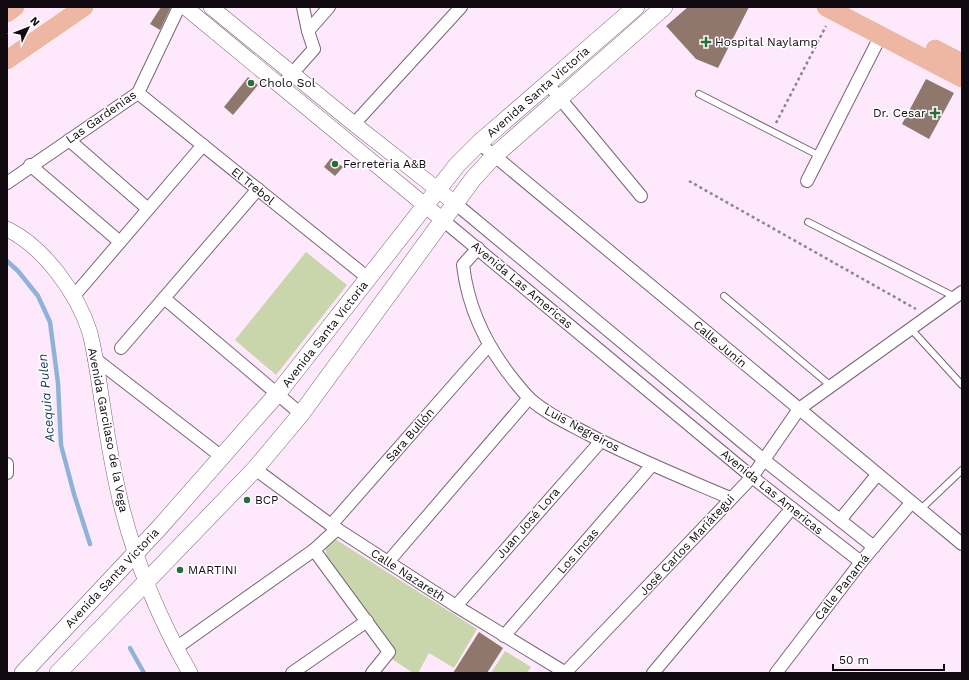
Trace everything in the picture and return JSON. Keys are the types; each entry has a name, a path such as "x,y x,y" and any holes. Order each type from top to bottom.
{"main road":[{"path":"7,13 16,7"},
{"path":"7,60 84,7"},
{"name":"Avenida Santa Victoria","path":"24,673 136,553 278,393 437,189 479,143 636,7"},
{"name":"Avenida Santa Victoria","path":"58,673 256,469 301,414 474,179 494,156 559,97 664,7"},
{"path":"855,7 962,63"},
{"path":"830,9 962,78"}],"street":[{"name":"Las Gardenias","path":"7,182 138,93 179,7"},
{"name":"Avenida Las Americas","path":"185,7 752,476 861,562"},
{"name":"Avenida Las Americas","path":"211,7 293,72 354,124 456,204 764,460 874,547"},
{"path":"281,86 314,49 308,31 303,7"},
{"path":"308,31 330,7"},
{"path":"354,124 461,7"},
{"path":"807,181 881,35"},
{"path":"548,84 641,196"},
{"name":"El Trebol","path":"138,93 368,278"},
{"path":"69,140 148,209"},
{"name":"Calle Junín","path":"479,143 877,475 962,544"},
{"path":"73,297 203,145"},
{"path":"30,165 120,242"},
{"path":"122,348 258,189"},
{"name":"Avenida Garcilaso de la Vega","path":"7,229 45,257 73,297 82,313 90,333 112,462 123,510 136,553 159,613 190,673"},
{"name":"Luis Negreiros","path":"478,248 463,266 465,283 473,308 488,345 505,370 529,398 552,415 601,441 652,465 730,498"},
{"name":"José Carlos Mariátegui","path":"566,673 752,476 799,409 959,295"},
{"path":"164,298 301,414"},
{"name":"Sara Bullón","path":"176,648 314,550 488,345"},
{"path":"94,358 222,457"},
{"path":"388,562 529,398"},
{"name":"Juan José Lora","path":"456,606 601,441"},
{"path":"7,464 7,473"},
{"name":"Los Incas","path":"504,636 652,465"},
{"name":"Calle Nazareth","path":"256,469 334,527 504,636 546,668 566,673"},
{"path":"840,520 877,475"},
{"name":"Calle Panamá","path":"776,673 861,562 874,547 916,506"},
{"path":"653,673 792,508"},
{"path":"314,550 389,652 372,673"},
{"path":"292,673 367,621"}],"lane":[{"path":"699,94 820,156"},
{"path":"808,222 959,295"},
{"path":"724,296 831,386"},
{"path":"911,329 962,385"},
{"path":"916,506 962,470"}],"path":[{"path":"772,131 830,9"},
{"path":"689,181 929,316"}],"green space":[{"path":"306,252 347,285 276,375 235,340"},
{"path":"335,539 477,629 454,668 429,653 418,673 413,673 389,657 393,646 327,556 325,547"},
{"path":"505,651 531,667 527,673 491,673"}],"building":[{"path":"161,7 171,7 160,30 150,24"},
{"name":"Hospital Naylamp","path":"688,7 749,7 718,68 696,59 666,26"},
{"path":"248,77 258,85 233,115 224,107"},
{"path":"926,79 954,93 929,139 902,124"},
{"name":"Ferreteria A&B","path":"331,158 343,167 335,176 324,167"},
{"path":"479,632 503,648 487,673 453,673"}],"waterway":[{"name":"Acequia Pulen","path":"7,261 18,271 38,296 50,322 58,383 61,445 74,494 90,544"},
{"name":"Acequia Pulen","path":"130,648 144,673"}],"place":[{"name":"Hospital Naylamp","path":"706,42"},
{"name":"Cholo Sol","path":"251,83"},
{"name":"Dr. Cesar","path":"935,113"},
{"name":"Ferreteria A&B","path":"335,164"},
{"name":"BCP","path":"247,500"},
{"name":"MARTINI","path":"180,570"}]}
